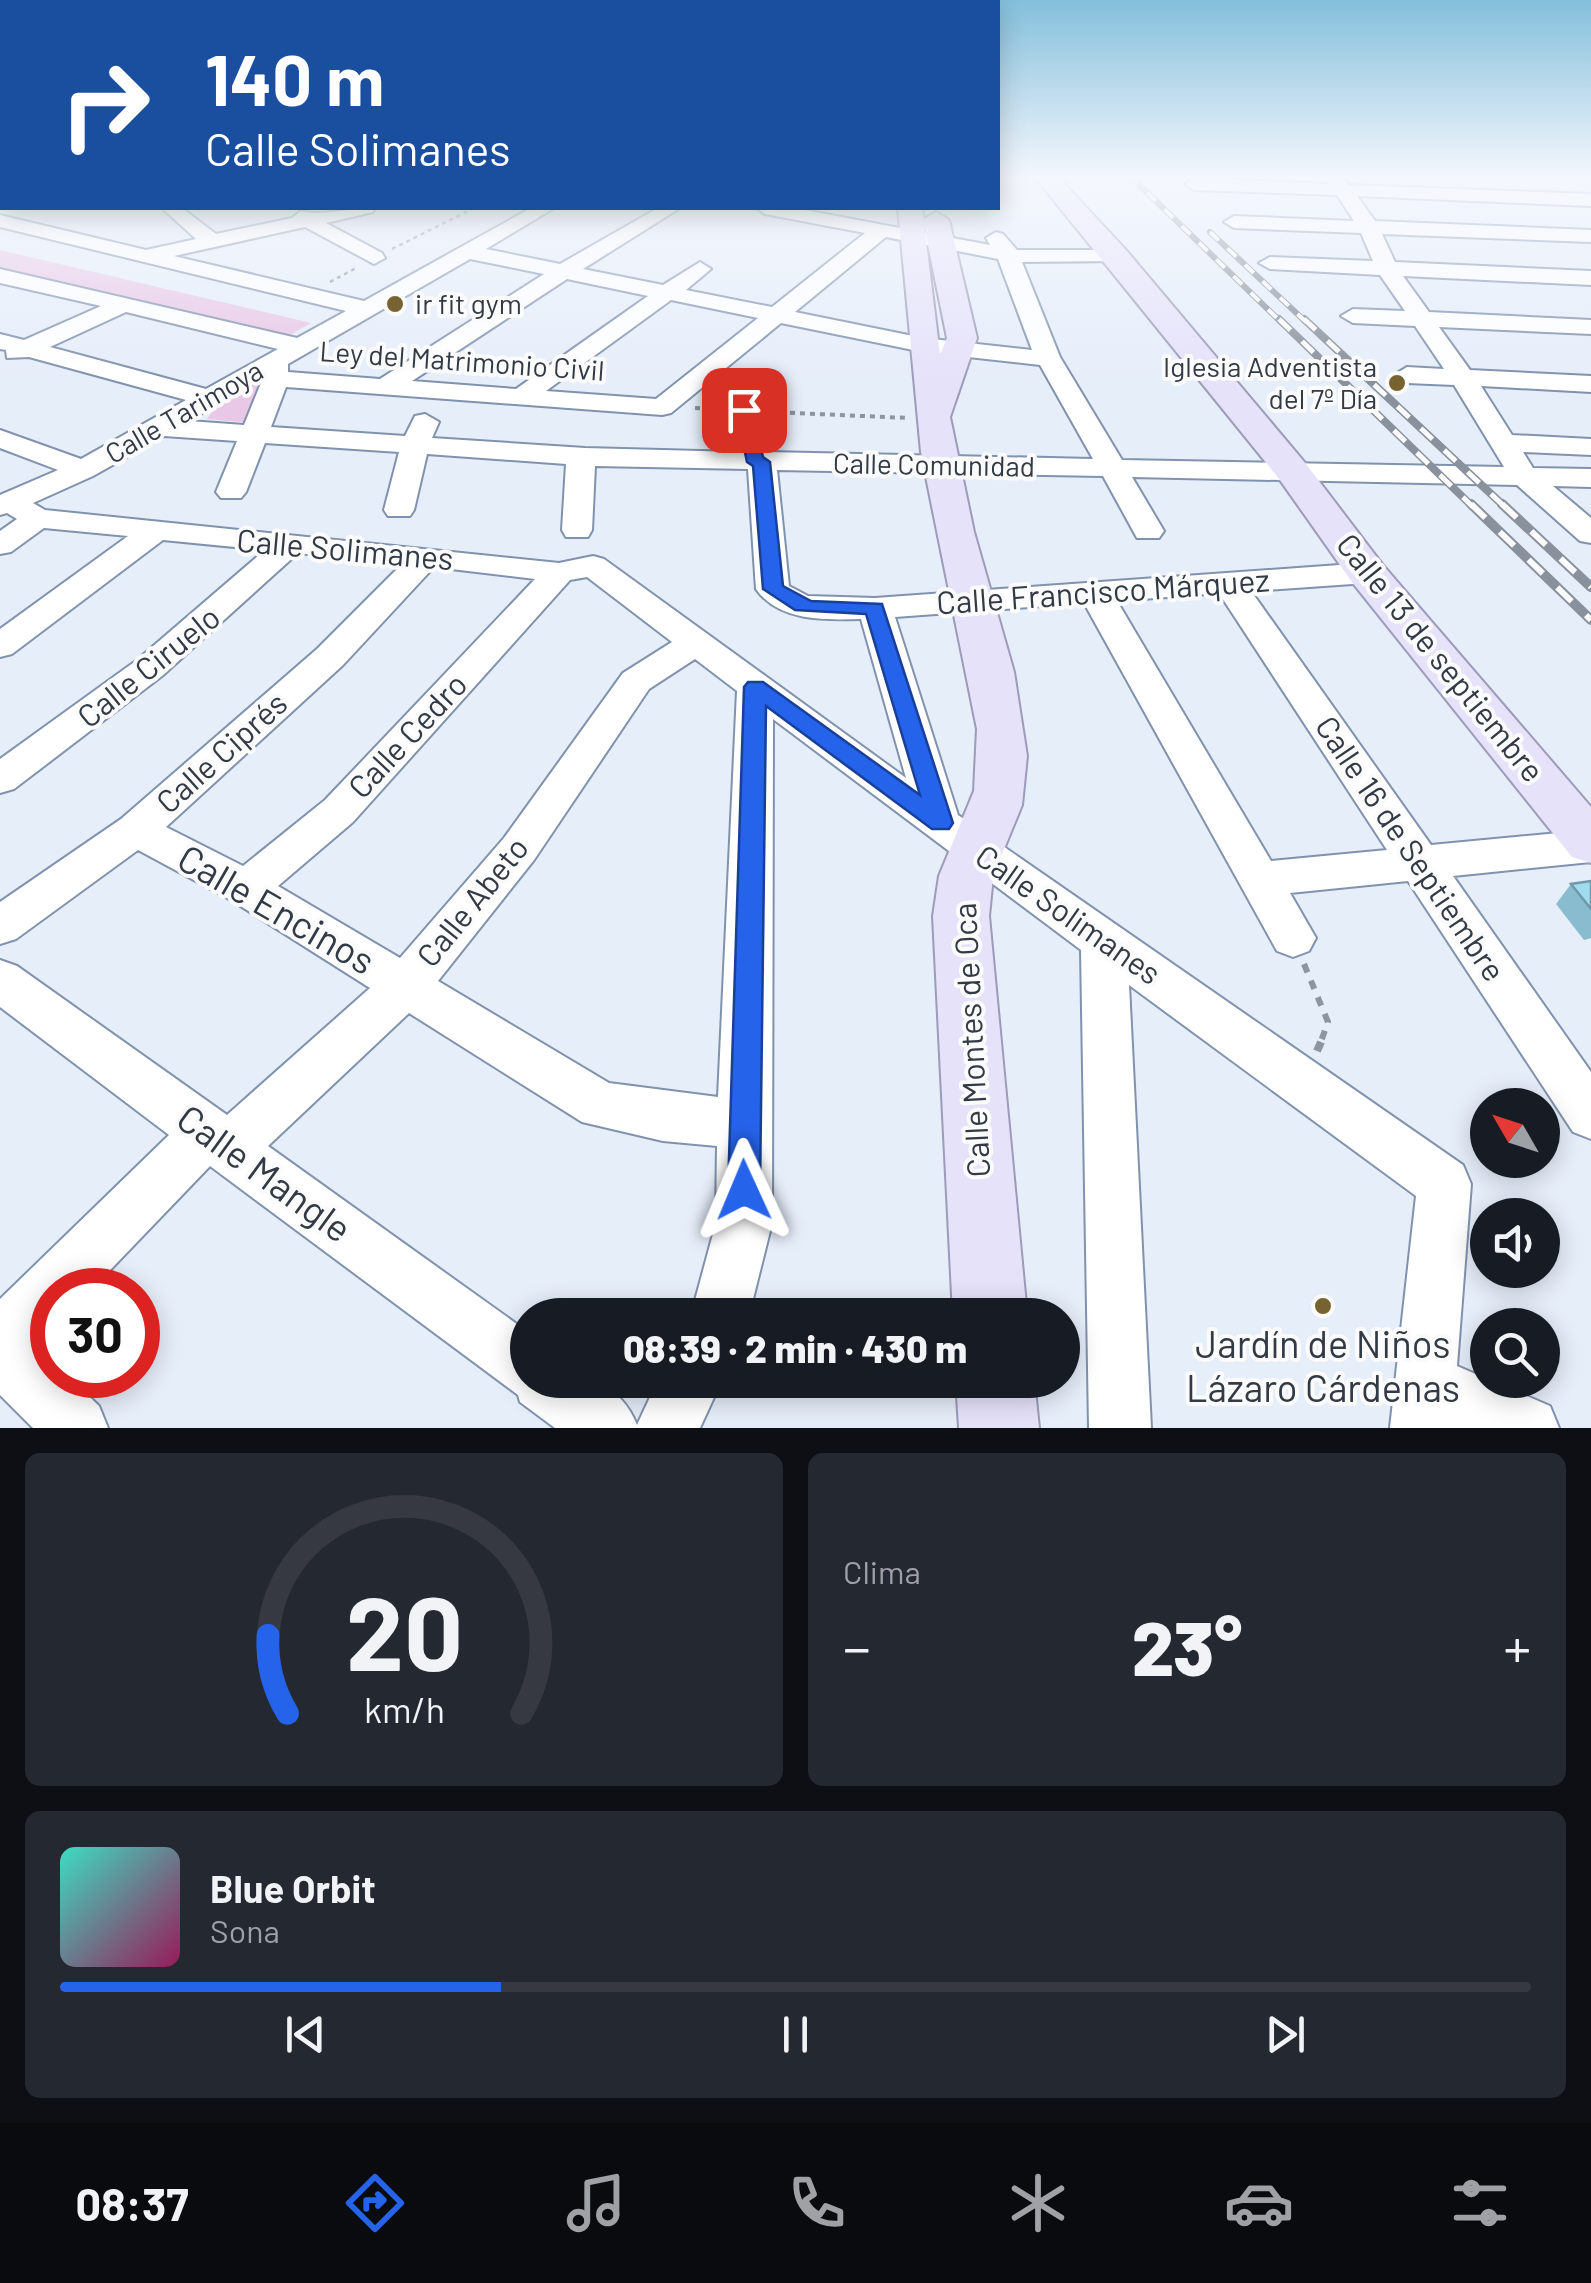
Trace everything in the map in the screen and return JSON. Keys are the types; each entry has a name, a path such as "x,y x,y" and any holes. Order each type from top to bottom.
{"main road":[{"name":"Calle Montes de Oca","path":"921,243 922,344 941,466 1002,752 1000,796 992,827 959,837 966,874 960,916 989,1298"},
{"path":"927,243 959,320 960,351 934,418"},
{"name":"Calle 13 de septiembre","path":"1104,243 1591,844"},
{"path":"996,1398 999,1428"}],"street":[{"path":"90,243 364,308"},
{"path":"104,243 108,247"},
{"path":"147,256 200,243"},
{"path":"347,243 374,258"},
{"name":"Calle Tarimoya","path":"5,504 83,470 198,403 283,362 364,308 479,243"},
{"path":"385,387 613,243"},
{"path":"662,407 867,243"},
{"path":"970,243 1008,254 1116,256"},
{"path":"999,243 1008,254 1049,359 1148,531"},
{"path":"1375,243 1387,269 1524,476 1591,534"},
{"path":"462,252 960,351 1049,359"},
{"path":"1270,264 1591,278"},
{"path":"518,399 700,269"},
{"name":"Ley del Matrimonio Civil","path":"0,276 121,306 283,362 385,387 662,407"},
{"path":"5,349 96,300"},
{"path":"5,349 121,306"},
{"path":"1353,316 1591,327"},
{"path":"5,349 198,403"},
{"path":"231,492 283,362"},
{"path":"1407,375 1591,384"},
{"path":"399,510 416,444 439,390"},
{"path":"577,530 578,456 585,403"},
{"path":"744,410 759,462"},
{"name":"Calle Comunidad","path":"159,427 578,456 1591,478"},
{"path":"0,438 83,470"},
{"path":"1500,443 1591,447"},
{"name":"Calle Francisco Márquez","path":"759,462 773,589 780,596 811,607 875,608 1367,572"},
{"name":"Calle Solimanes","path":"5,504 38,518 154,532 426,557 559,574 593,566 959,837 1444,1184 1423,1405"},
{"path":"0,545 38,518"},
{"path":"0,646 154,532"},
{"name":"Calle Ciruelo","path":"0,778 99,712 209,622 288,544"},
{"name":"Calle Ciprés","path":"0,926 136,830 330,657 426,557"},
{"name":"Calle Cedro","path":"246,888 338,811 559,574"},
{"name":"Calle 16 de Septiembre","path":"1230,584 1591,1115"},
{"path":"1096,594 1293,938"},
{"path":"875,608 959,837"},
{"name":"Calle Abeto","path":"0,1341 218,1140 405,986 519,849 636,681 696,642"},
{"path":"724,1298 744,1222 743,1124 756,687"},
{"name":"Calle Encinos","path":"136,830 246,888 600,1106 743,1124"},
{"path":"1262,879 1591,844"},
{"path":"1104,941 1120,1428"},
{"name":"Calle Mangle","path":"0,980 510,1356"},
{"path":"0,1353 78,1428"},
{"path":"566,1398 607,1428"},
{"path":"667,1428 681,1398"},
{"path":"1423,1405 1528,1428"}],"path":[{"path":"662,407 934,418"},
{"path":"1293,938 1328,1022 1306,1082"}],"shaded area":[{"path":"0,250 311,323 276,343 0,272"},
{"path":"254,381 262,388 251,423 207,419 219,402"}],"building":[{"path":"1591,881 1591,909 1571,884"}],"railway":[{"path":"1199,243 1281,322"},
{"path":"1221,243 1306,322"},
{"path":"1279,319 1473,507"},
{"path":"1304,319 1505,507"},
{"path":"1471,504 1591,620"},
{"path":"1502,504 1591,587"}],"place":[{"name":"ir fit gym","path":"395,304"},
{"name":"Iglesia Adventista del 7º Día","path":"1397,383"},
{"name":"Jardín de Niños Lázaro Cárdenas","path":"1323,1306"}],"route":[{"path":"744,410 756,462 762,462 773,589 795,604 811,607 875,608 940,823 756,687 744,1190"}]}
